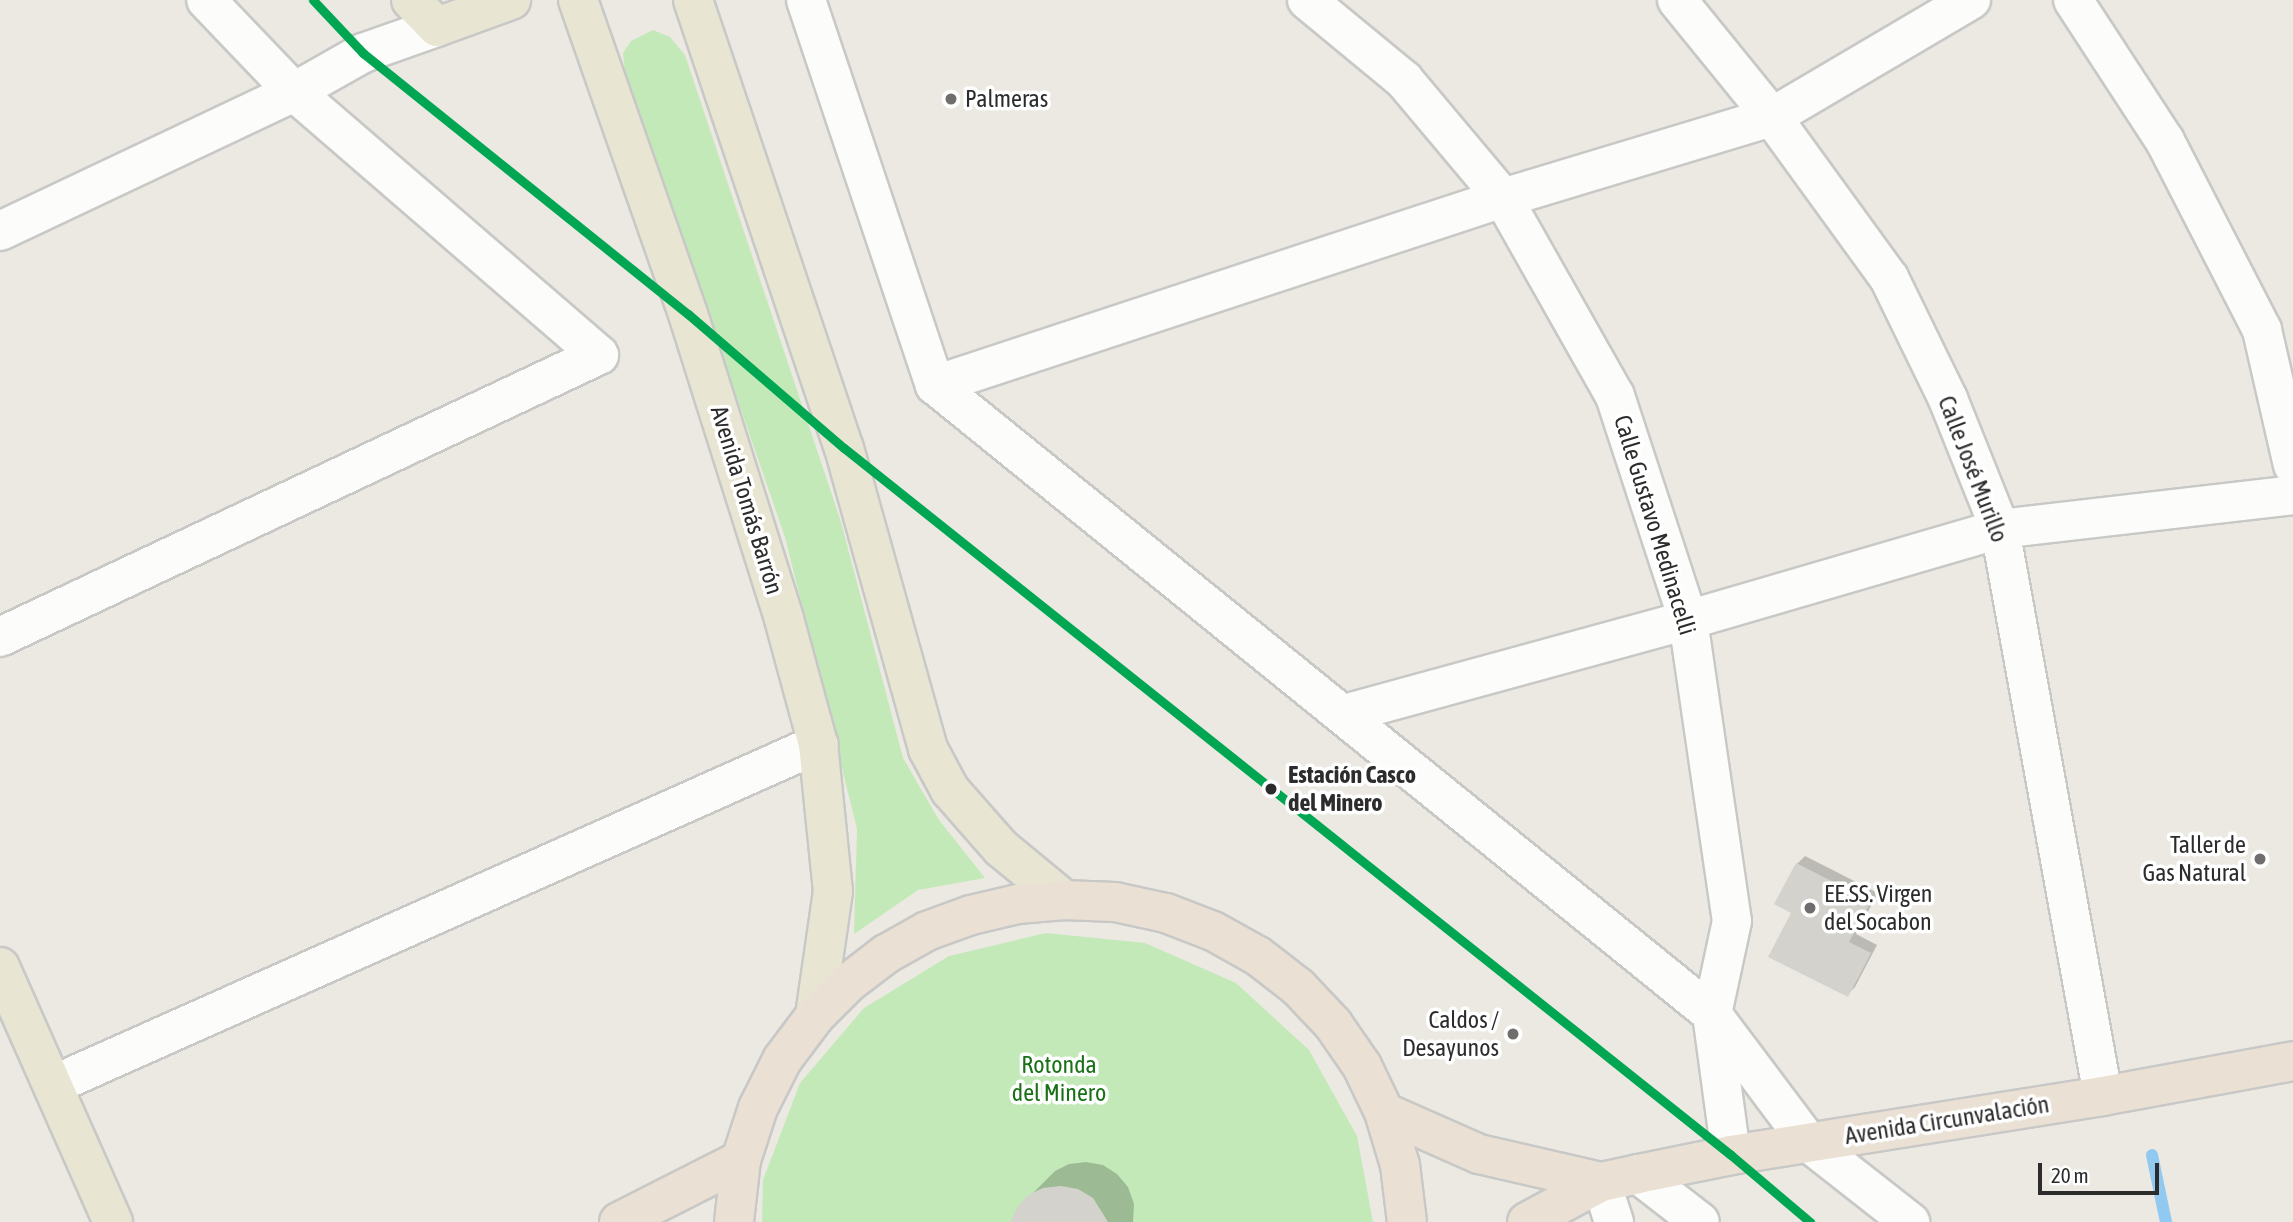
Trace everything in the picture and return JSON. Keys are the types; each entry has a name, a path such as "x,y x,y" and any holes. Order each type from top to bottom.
{"highway":[{"path":"734,1222 741,1160 758,1108 782,1060 815,1016 848,983 886,954 927,931 971,915 1018,904 1064,900 1115,902 1166,913 1213,931 1258,956 1297,987 1333,1024 1362,1066 1384,1112 1400,1165 1407,1222"},
{"name":"Avenida Circunvalación","path":"1527,1222 1601,1182 1638,1174 1731,1155 2103,1096 2293,1061"},
{"name":"Avenida Circunvalación","path":"1384,1112 1479,1154 1601,1182"},
{"path":"619,1222 741,1160"}],"main road":[{"path":"411,0 437,27 511,0"},
{"name":"Avenida Tomás Barrón","path":"578,0 688,314 784,619 818,744 833,891 815,1016"},
{"path":"692,0 844,448 928,749 950,790 1000,848 1064,900"},
{"path":"0,967 109,1221"}],"street":[{"path":"0,637 599,355 294,92 206,0"},
{"path":"806,0 935,385 1712,1014 1808,1142 1910,1222"},
{"name":"Calle Gustavo Medinacelli","path":"1307,0 1405,80 1503,198 1615,396 1688,620 1732,921 1712,1014 1731,1155"},
{"name":"Calle José Murillo","path":"1677,0 1772,117 1889,278 1948,399 2000,528 2103,1096"},
{"path":"935,385 1503,198 1772,117 1971,0"},
{"path":"2073,0 2165,141 2262,330 2293,465"},
{"path":"0,231 294,92 363,53 437,27"},
{"path":"1344,714 1688,620 2000,528 2293,495"},
{"path":"52,1085 818,744"},
{"path":"1638,1174 1700,1222"},
{"path":"1601,1182 1614,1222"}],"green space":[{"path":"653,30 670,37 685,55 841,522 903,758 939,820 985,878 918,890 854,934 857,829 785,537 625,75 623,53 631,41"},
{"name":"Rotonda del Minero","path":"1046,933 1145,943 1236,983 1309,1050 1357,1136 1373,1222 762,1222 763,1180 800,1083 864,1008 949,956"}],"building":[{"path":"1796,863 1871,901 1849,942 1871,953 1848,997 1768,957 1791,913 1774,904"},
{"path":"1061,1186 1078,1189 1093,1198 1108,1222 1010,1222 1028,1195 1043,1188"}],"waterway":[{"path":"2152,1155 2166,1222"}],"transit line":[{"path":"313,0 363,53 688,314 844,448 1731,1155 1810,1222"}],"place":[{"name":"Palmeras","path":"951,99"},
{"name":"Estación Casco del Minero","path":"1271,789"},
{"name":"Taller de Gas Natural","path":"2260,859"},
{"name":"EE.SS. Virgen del Socabon","path":"1810,908"},
{"name":"Caldos / Desayunos","path":"1513,1034"}]}
